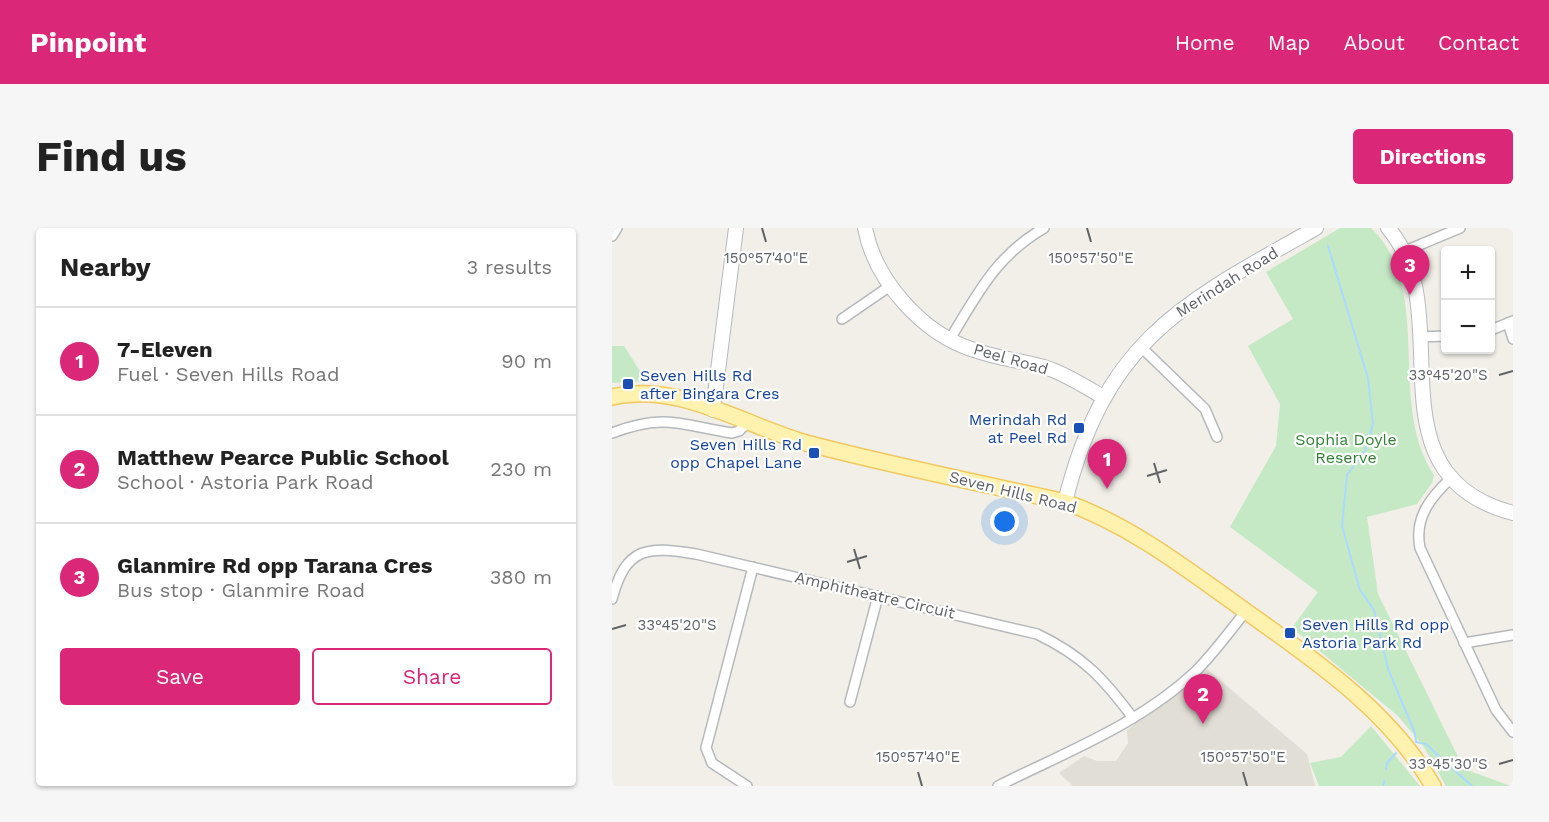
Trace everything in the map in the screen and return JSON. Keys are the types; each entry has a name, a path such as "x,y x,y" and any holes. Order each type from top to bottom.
{"main road":[{"name":"Seven Hills Road","path":"612,397 655,394 713,410 808,443 1065,502 1102,517 1168,555 1317,663 1369,707 1405,745 1430,781"}],"street":[{"path":"612,236 617,228"},
{"path":"713,410 736,228"},
{"name":"Peel Road","path":"865,228 872,250 890,286 920,318 950,339 973,350 1052,370 1103,397"},
{"path":"950,339 1000,260 1025,239 1044,228"},
{"name":"Merindah Road","path":"1065,502 1077,454 1103,397 1140,346 1197,297 1297,232 1316,228"},
{"path":"1388,228 1404,251 1414,282 1425,425 1438,458 1451,478 1479,500 1513,513"},
{"path":"1404,251 1460,228"},
{"path":"842,319 890,286"},
{"path":"1495,328 1510,322 1513,339"},
{"path":"1419,337 1441,336"},
{"path":"1140,346 1205,409 1217,437"},
{"path":"612,433 631,426 666,420 732,433 739,431 747,423"},
{"path":"1451,478 1428,502 1421,519 1418,538 1423,557 1496,710 1513,732"},
{"name":"Amphitheatre Circuit","path":"612,599 617,580 626,564 639,554 655,548 696,554 753,567 1015,627 1057,644 1090,666 1104,680 1133,718"},
{"path":"747,786 712,763 706,748 753,567"},
{"path":"850,702 878,597"},
{"path":"998,786 1133,718 1170,693 1196,671 1246,611"},
{"path":"1464,643 1513,635"}],"shaded area":[{"path":"1207,669 1307,754 1315,786 1073,786 1059,773 1084,756 1097,761 1116,761 1128,743 1127,730"}],"green space":[{"name":"Sophia Doyle Reserve","path":"1340,228 1371,228 1390,253 1401,282 1406,314 1413,415 1420,446 1434,475 1432,483 1417,504 1367,517 1378,594 1464,769 1511,786 1446,786 1424,747 1398,716 1292,628 1318,592 1230,527 1276,446 1280,404 1248,346 1293,319 1266,272"},
{"path":"612,346 624,346 643,376 642,381 612,383"},
{"path":"1371,726 1420,786 1319,786 1310,763 1341,757"}],"waterway":[{"path":"1328,246 1368,378 1373,424 1365,451 1347,475 1342,526 1360,590 1374,610 1388,669 1415,733 1416,742"},
{"path":"1416,742 1426,744 1440,757"},
{"path":"1386,769 1387,763 1396,753"},
{"path":"1450,766 1472,786"},
{"path":"1383,786 1384,781"}],"place":[{"name":"Glanmire Rd opp Tarana Cres","path":"1410,295"},
{"name":"Seven Hills Rd after Bingara Cres","path":"628,384"},
{"name":"Merindah Rd at Peel Rd","path":"1079,428"},
{"name":"Seven Hills Rd opp Chapel Lane","path":"814,453"},
{"name":"7-Eleven","path":"1107,489"},
{"name":"Seven Hills Rd opp Astoria Park Rd","path":"1290,633"},
{"name":"Matthew Pearce Public School","path":"1203,724"}]}
